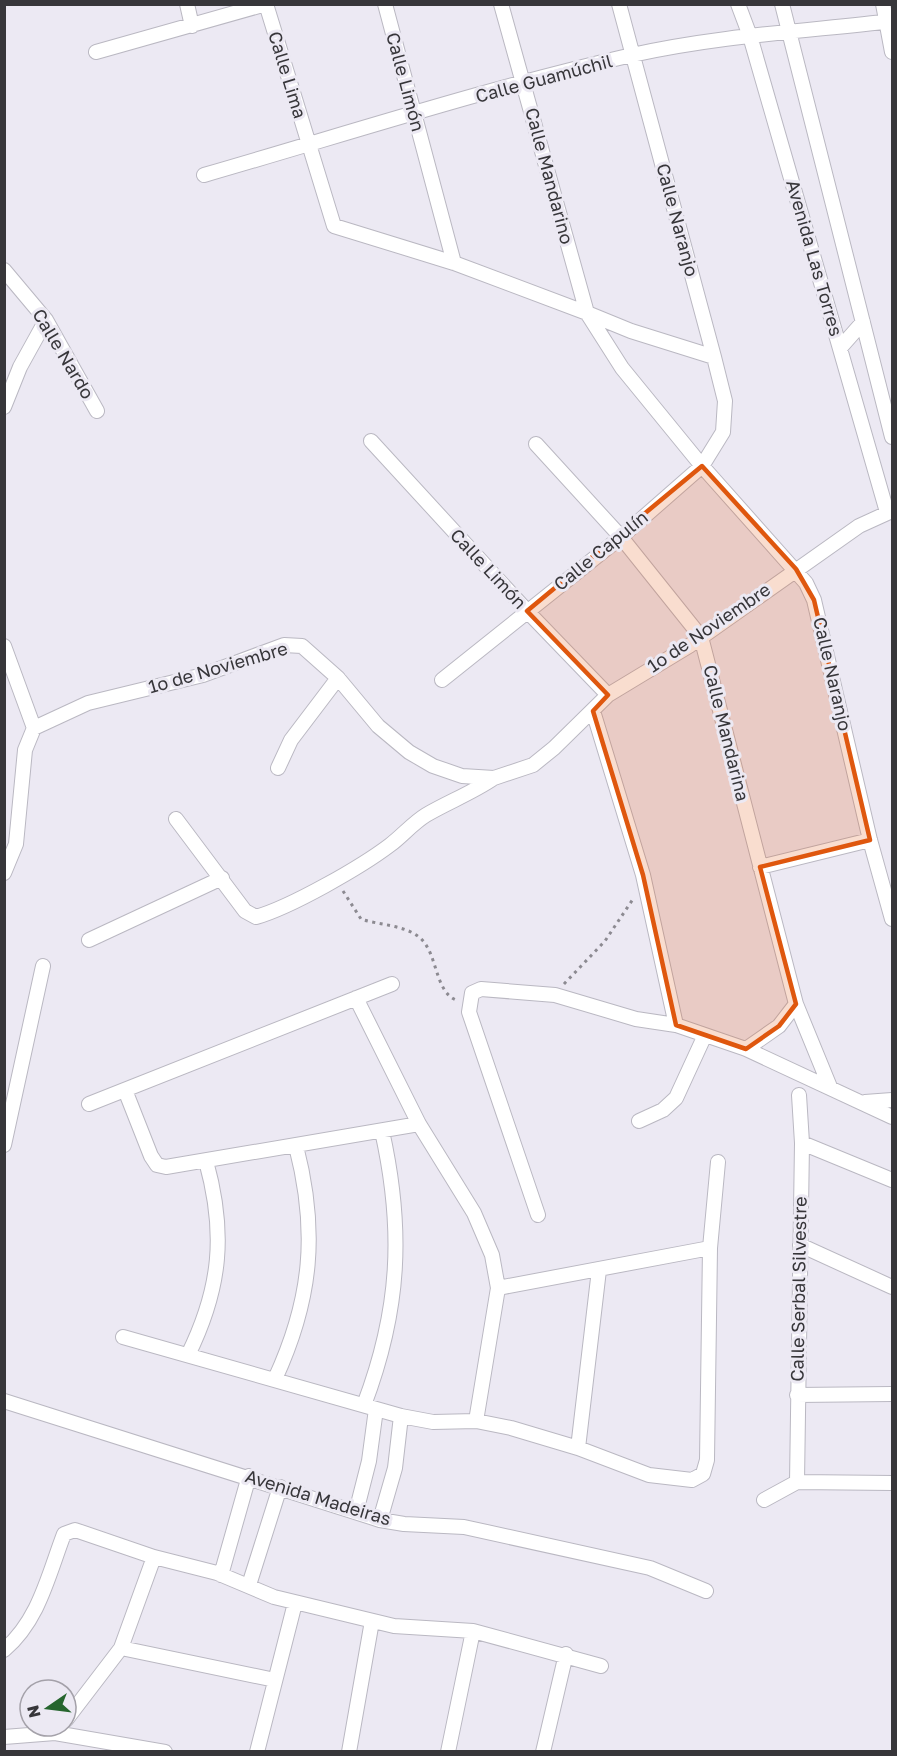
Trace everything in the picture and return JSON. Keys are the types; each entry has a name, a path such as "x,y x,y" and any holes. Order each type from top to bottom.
{"street":[{"path":"187,4 192,26"},
{"path":"96,52 266,4"},
{"name":"Calle Lima","path":"266,4 333,226 454,263"},
{"name":"Calle Limón","path":"385,4 454,263"},
{"name":"Calle Mandarino","path":"501,4 589,317"},
{"name":"Calle Naranjo","path":"619,4 725,401 723,432 702,466"},
{"name":"Avenida Las Torres","path":"738,4 750,36 840,348 890,511"},
{"name":"Avenida Las Torres","path":"782,4 787,33 892,437"},
{"path":"883,4 892,52"},
{"name":"Calle Guamúchil","path":"204,175 523,83 633,55 750,36 888,21"},
{"path":"454,263 589,317 714,357"},
{"name":"Calle Nardo","path":"4,270 46,320 97,411"},
{"name":"Calle Naranjo","path":"589,317 622,368 702,466 796,569 814,600 870,840 892,919"},
{"path":"4,407 20,367 46,320"},
{"path":"840,348 862,322"},
{"name":"Calle Limón","path":"371,441 527,611 608,695"},
{"name":"Calle Mandarina","path":"536,444 621,537 701,637 796,1004 830,1088"},
{"name":"Calle Capulín","path":"442,680 621,537 702,466"},
{"name":"1o de Noviembre","path":"34,728 87,703 203,675 284,645 302,646 338,678 378,726 409,752 433,766 462,776 494,778 533,765 554,748 608,695 701,637 859,526 890,511"},
{"path":"4,646 34,728 25,750 16,844 4,873"},
{"path":"278,768 291,740 338,678"},
{"path":"593,711 643,875 676,1025"},
{"path":"176,819 245,910 256,917 270,913 336,878 390,846 424,816 470,794 494,778"},
{"path":"760,867 870,840"},
{"path":"88,940 222,879"},
{"path":"4,1145 44,966"},
{"path":"89,1104 392,984"},
{"path":"538,1215 469,1006 472,993 481,989 555,995 636,1019 676,1025 746,1049 892,1117"},
{"path":"357,998 419,1124 474,1213 492,1255 498,1288 476,1421"},
{"path":"746,1049 779,1026 796,1004"},
{"path":"639,1121 663,1110 676,1098 705,1035"},
{"path":"125,1090 151,1156 157,1165 166,1167 419,1124"},
{"name":"Calle Serbal Silvestre","path":"797,1482 802,1143 799,1095"},
{"path":"860,1102 892,1100"},
{"path":"356,1512 369,1461 370,1407 392,1315 397,1269 397,1223 382,1131"},
{"path":"802,1143 892,1180"},
{"path":"275,1379 300,1315 307,1282 309,1213 296,1146"},
{"path":"188,1355 210,1302 217,1265 218,1217 206,1161"},
{"path":"123,1336 400,1416 433,1422 476,1421 511,1428 578,1448 649,1475 692,1480 703,1474 707,1460 710,1248 718,1162"},
{"path":"800,1245 892,1287"},
{"path":"498,1288 710,1248"},
{"path":"578,1448 599,1270"},
{"path":"797,1395 892,1394"},
{"name":"Avenida Madeiras","path":"4,1401 249,1476 380,1520 404,1524 464,1527 650,1569 706,1591"},
{"path":"380,1520 394,1468 400,1416"},
{"path":"221,1575 249,1476"},
{"path":"764,1500 797,1482 892,1483"},
{"path":"249,1584 280,1487"},
{"path":"4,1650 21,1635 31,1620 64,1534 75,1530 154,1557 249,1584 274,1598 394,1626 473,1631 566,1654 601,1666"},
{"path":"78,1704 121,1648 154,1557"},
{"path":"257,1752 296,1603"},
{"path":"349,1752 372,1622"},
{"path":"448,1752 473,1631"},
{"path":"121,1648 275,1680"},
{"path":"543,1752 566,1654"},
{"path":"78,1733 165,1752"}],"path":[{"path":"555,995 575,970 605,941 630,907 643,875"},
{"path":"336,878 361,919 407,930 420,938 431,953 445,991 452,998 469,1006"}],"highlighted area":[{"path":"702,466 796,569 814,600 870,840 760,867 796,1004 779,1026 746,1049 676,1025 643,875 593,711 608,695 527,611"}]}
